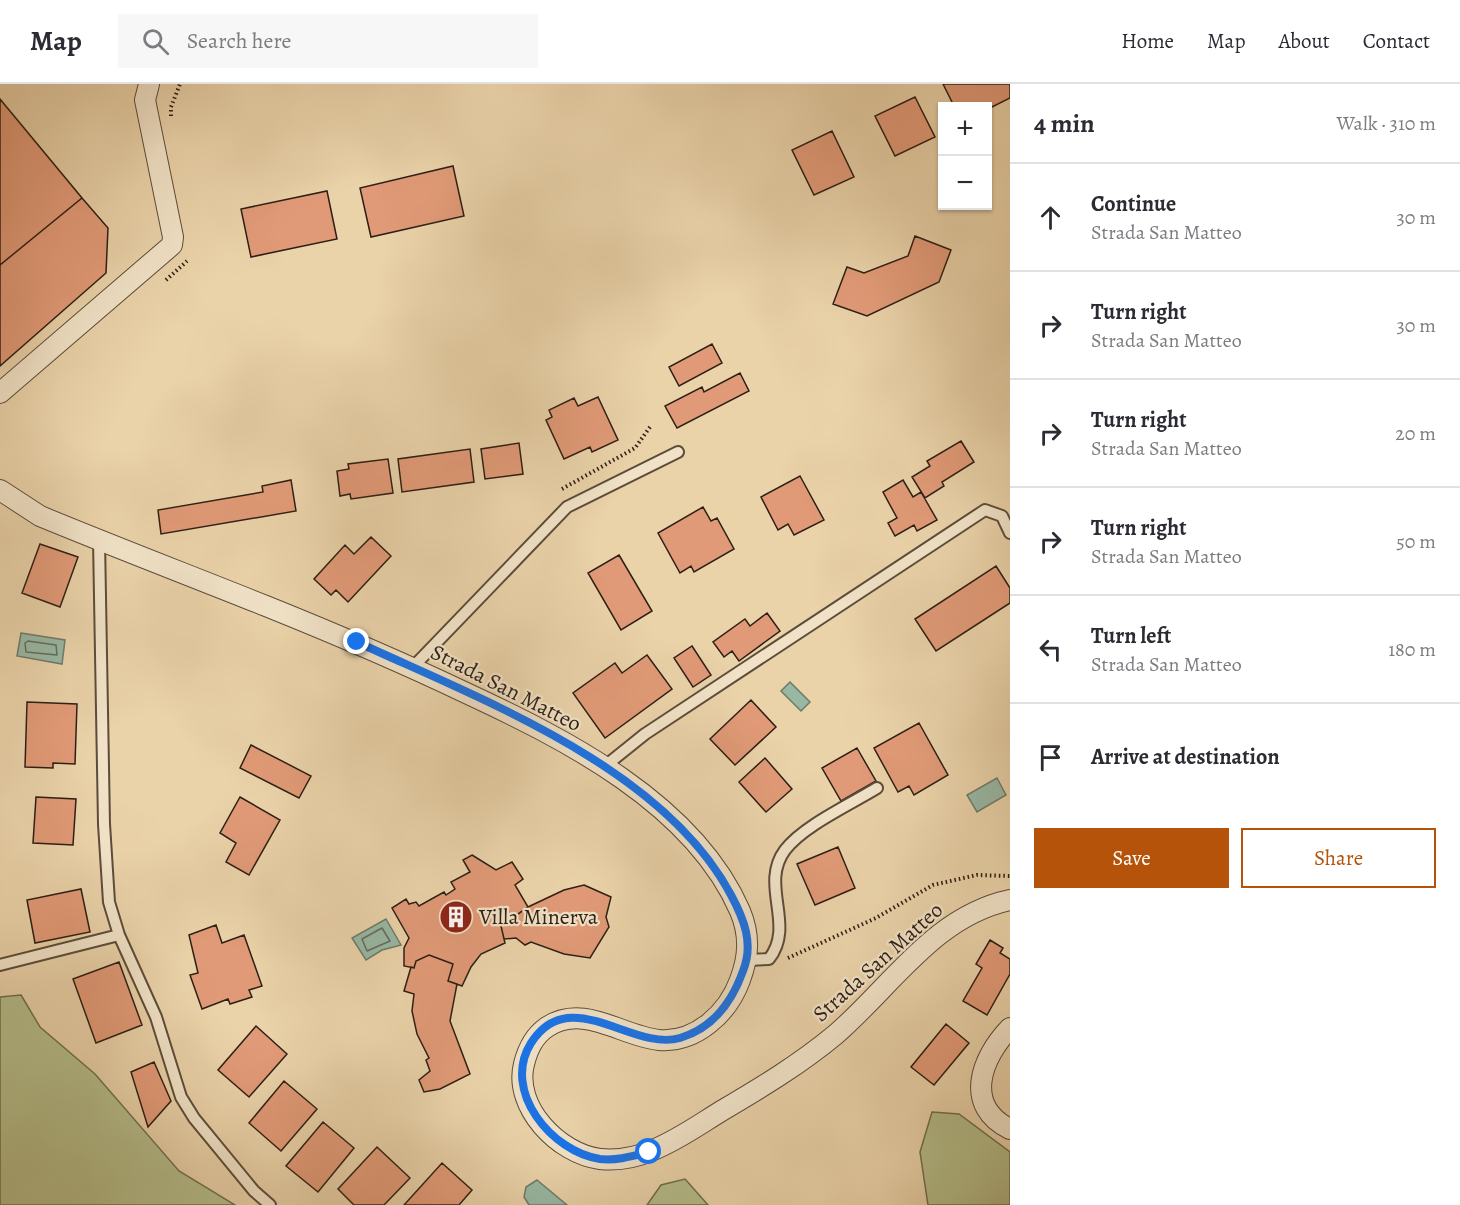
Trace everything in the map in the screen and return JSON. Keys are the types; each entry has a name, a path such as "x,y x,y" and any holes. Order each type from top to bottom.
{"street":[{"path":"0,393 167,252 172,245 173,237 146,110 145,94 149,84"},
{"name":"Strada San Matteo","path":"0,490 40,516 357,642 540,727 604,767 669,817 690,837 718,871 740,913 748,937 748,960 737,989 721,1014 697,1031 678,1039 657,1040 578,1017 562,1019 543,1029 530,1044 522,1071 526,1096 535,1116 564,1145 583,1155 602,1159 624,1159 649,1152 787,1072 837,1034 937,935 982,908 1010,900"},
{"path":"1010,1028 989,1054 982,1069 981,1086 984,1103 993,1117 1010,1130"}],"lane":[{"path":"413,667 567,507 678,452"},
{"path":"604,767 645,734 985,510 1002,516 1010,533"},
{"path":"99,540 104,824 109,902 119,935 156,1017 181,1097 194,1118 254,1191 270,1205"},
{"path":"748,960 769,959 778,949 781,934 774,886 778,863 786,849 810,829 877,788"},
{"path":"0,965 119,935"}],"path":[{"path":"769,959 790,958 876,918 933,885 977,875 1010,876"}],"green space":[{"path":"21,995 40,1027 95,1074 179,1171 235,1205 0,1205 0,997"},
{"path":"932,1112 959,1114 1010,1152 1010,1205 928,1205 920,1152"},
{"path":"685,1179 708,1205 647,1205 661,1185"}],"water":[{"path":"21,633 65,640 62,664 17,656"},
{"path":"790,682 810,702 801,711 781,691"},
{"path":"997,778 1006,795 977,812 967,795"},
{"path":"386,919 401,945 382,950 366,960 352,938"},
{"path":"537,1180 567,1205 529,1205 524,1197 526,1187"}],"building":[{"path":"943,84 1010,84 1010,98 992,107 992,102 952,102"},
{"path":"915,97 935,137 895,156 875,116"},
{"path":"0,99 82,198 0,265"},
{"path":"832,131 854,177 814,195 792,150"},
{"path":"453,166 464,216 371,237 360,188"},
{"path":"327,191 337,239 251,257 241,209"},
{"path":"82,198 108,228 106,273 0,366 0,265"},
{"path":"915,236 951,250 939,282 867,316 833,304 847,267 864,273 908,256"},
{"path":"712,344 722,363 679,386 669,367"},
{"path":"740,373 749,391 677,428 665,406 702,387 704,392"},
{"path":"598,397 618,440 592,452 590,447 564,459 546,420 552,417 549,410 574,398 578,406"},
{"path":"961,441 974,462 942,482 944,486 925,498 912,477 930,466 927,461"},
{"path":"519,443 523,474 485,479 481,449"},
{"path":"470,449 474,482 402,492 398,459"},
{"path":"388,459 393,493 351,499 350,494 340,496 337,471 349,469 348,464"},
{"path":"800,476 824,520 794,535 788,524 778,530 761,497"},
{"path":"291,480 296,511 161,534 158,510 263,492 262,486"},
{"path":"903,480 913,497 921,492 937,520 917,531 914,525 895,536 888,523 897,518 883,492"},
{"path":"703,507 711,521 717,518 734,549 694,572 691,566 680,573 658,533"},
{"path":"371,537 391,556 348,602 336,590 331,595 314,579 345,545 354,554"},
{"path":"40,544 78,557 60,607 22,593"},
{"path":"619,555 652,611 621,630 588,573"},
{"path":"996,566 1010,588 1010,603 936,651 915,619"},
{"path":"767,613 780,631 739,661 732,651 724,657 713,642 745,619 750,626"},
{"path":"692,646 711,675 693,687 674,658"},
{"path":"647,655 672,689 605,738 573,693 615,663 622,673"},
{"path":"751,700 776,727 735,765 710,739"},
{"path":"27,702 77,704 75,764 53,763 53,768 25,767"},
{"path":"919,723 948,775 914,795 909,786 898,792 874,748"},
{"path":"251,745 311,776 299,798 240,768"},
{"path":"857,748 876,781 841,801 822,768"},
{"path":"765,758 792,789 766,812 739,782"},
{"path":"36,797 76,799 73,845 33,843"},
{"path":"240,797 280,820 249,875 226,862 236,843 220,833"},
{"path":"838,847 855,888 815,905 797,864"},
{"name":"Villa Minerva","path":"472,855 496,870 512,862 523,879 515,885 528,907 501,926 505,943 481,954 471,967 462,986 448,981 453,964 429,955 416,961 414,968 404,966 404,948 409,938 392,908 406,899 409,904 416,902 419,906 444,892 446,895 455,889 451,882 470,872 463,860"},
{"path":"584,885 611,897 606,917 609,927 590,958 564,954 531,942 525,945 516,938 504,939 501,926 528,907 564,890"},
{"path":"81,889 90,932 35,943 27,900"},
{"path":"216,925 222,943 244,935 262,986 249,990 252,997 230,1004 228,999 202,1009 190,975 198,973 189,935"},
{"path":"990,940 1003,948 1000,953 1010,959 1010,974 987,1015 963,1001 982,968 976,964"},
{"path":"429,955 453,964 448,981 457,984 450,1021 470,1074 440,1089 424,1092 419,1080 430,1071 426,1060 429,1058 417,1034 412,1011 414,994 404,991 411,967 414,968 416,961"},
{"path":"119,962 142,1025 96,1043 73,979"},
{"path":"946,1024 969,1043 934,1085 911,1067"},
{"path":"256,1026 287,1054 249,1097 218,1070"},
{"path":"154,1062 171,1101 148,1127 131,1072"},
{"path":"284,1081 317,1109 281,1151 249,1123"},
{"path":"323,1122 354,1148 318,1192 286,1166"},
{"path":"377,1147 410,1178 384,1205 354,1205 338,1189"},
{"path":"442,1163 472,1190 459,1205 404,1205"}],"place":[{"name":"Villa Minerva","path":"456,917"}],"route":[{"path":"357,642 540,727 604,767 662,811 690,837 718,871 740,913 748,937 748,960 737,989 721,1014 697,1031 678,1039 657,1040 602,1022 578,1017 562,1019 543,1029 530,1044 522,1071 526,1096 535,1116 550,1134 564,1145 583,1155 602,1159 624,1159 649,1152"}]}
